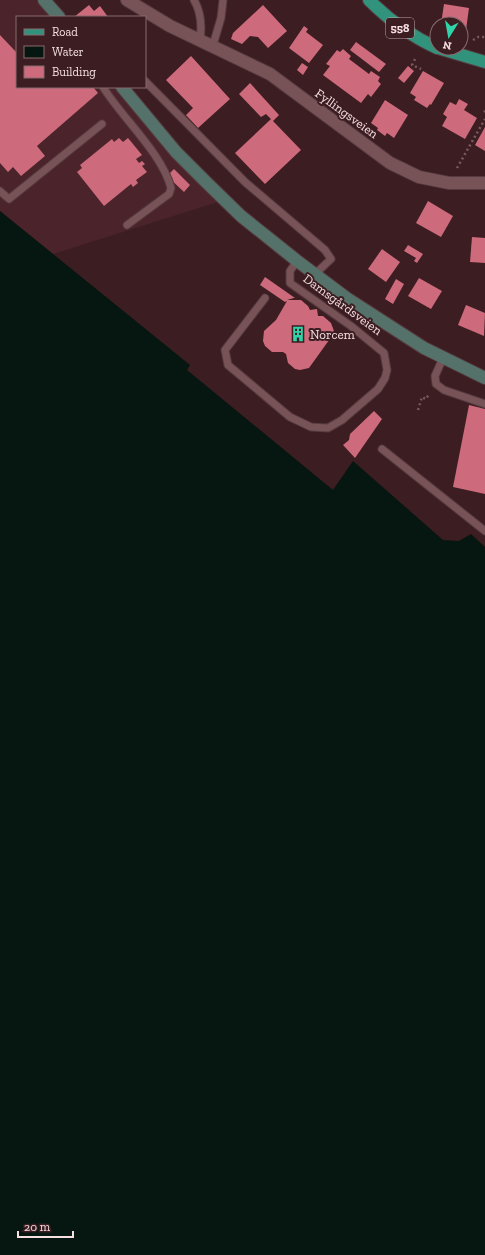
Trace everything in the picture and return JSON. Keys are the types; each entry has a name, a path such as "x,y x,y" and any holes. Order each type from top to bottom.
{"main road":[{"name":"558","path":"369,0 392,22 417,39 429,44"},
{"name":"558","path":"464,56 485,62"}],"street":[{"path":"44,0 58,16"},
{"name":"Fyllingsveien","path":"127,0 170,26 213,45 270,74 390,163 419,177 449,183 485,183"},
{"name":"Damsgårdsveien","path":"123,88 176,152 206,182 241,216 297,261 386,325 443,358 485,378"}],"lane":[{"path":"194,0 200,12 200,40"},
{"path":"213,45 221,18 223,0"},
{"name":"Damsgårdsveien","path":"146,82 244,182 325,250 331,259 315,274"},
{"path":"104,88 127,121 154,154 171,188 168,194 127,225"},
{"path":"0,191 9,199 102,124"},
{"name":"Damsgårdsveien","path":"265,298 224,350 228,365 290,417 311,427 328,428 353,412 378,389 385,378 386,370 384,353 352,326 290,283 290,270 297,261"},
{"path":"443,358 435,376 436,384 452,393 485,404"},
{"path":"382,449 485,531"}],"path":[{"path":"474,40 478,37 485,37"},
{"path":"415,60 412,65 420,69"},
{"path":"449,183 485,119"},
{"path":"418,410 422,397 426,399 431,391"}],"shaded area":[{"path":"0,0 36,0 51,16 16,16 16,88 117,88 221,201 53,254 0,211"}],"water":[{"path":"0,211 190,365 187,370 333,490 353,461 443,540 459,541 471,534 485,547 485,1255 0,1255"}],"building":[{"path":"444,4 469,8 468,16 442,16"},
{"path":"89,5 94,11 100,6 107,16 75,16"},
{"path":"263,5 287,31 268,48 258,37 250,36 242,44 231,39 233,33"},
{"path":"304,26 308,29 306,32 323,45 309,63 289,48"},
{"path":"0,35 16,52 16,88 94,88 98,93 37,146 45,156 21,176 13,167 8,172 0,163"},
{"path":"356,42 386,64 379,72 350,50"},
{"path":"343,49 351,56 349,59 369,74 371,71 380,77 378,81 381,84 371,97 368,94 361,103 323,75 330,66 326,64 337,50 340,52"},
{"path":"191,56 230,99 198,128 186,115 193,108 166,80"},
{"path":"302,63 308,67 303,75 297,70"},
{"path":"408,66 414,71 404,83 398,78"},
{"path":"423,71 444,83 431,105 430,104 427,108 414,100 416,97 410,93"},
{"path":"250,83 279,115 273,121 301,150 265,184 235,153 271,119 266,114 261,117 239,94"},
{"path":"459,99 468,104 464,110 477,118 465,139 442,126 447,117 443,114 450,102 456,105"},
{"path":"385,100 408,115 394,138 387,133 385,136 371,123"},
{"path":"485,127 485,151 475,145"},
{"path":"119,138 123,142 128,138 142,155 136,159 139,163 142,161 145,164 142,166 147,172 136,180 138,183 133,187 131,184 104,206 77,172 82,168 80,165 112,139 114,142"},
{"path":"174,169 190,185 184,192 167,176"},
{"path":"428,201 453,216 441,237 416,223"},
{"path":"472,237 485,238 485,263 470,262"},
{"path":"408,245 423,254 417,263 414,261 416,258 404,251"},
{"path":"382,249 400,262 386,282 368,269"},
{"name":"Norcem","path":"265,277 295,298 287,300 301,300 310,310 317,309 318,316 323,316 331,323 334,331 332,336 309,368 300,370 295,369 288,363 286,354 283,352 272,352 265,346 263,341 264,331 276,320 287,301 285,302 260,285"},
{"path":"419,278 442,291 431,309 408,296"},
{"path":"396,279 404,284 393,304 385,299"},
{"path":"466,305 485,313 484,336 458,325"},
{"path":"469,405 485,409 485,494 453,487"},
{"path":"374,411 382,419 355,458 343,445 349,440 350,434"}],"place":[{"name":"Norcem","path":"298,334"}]}
